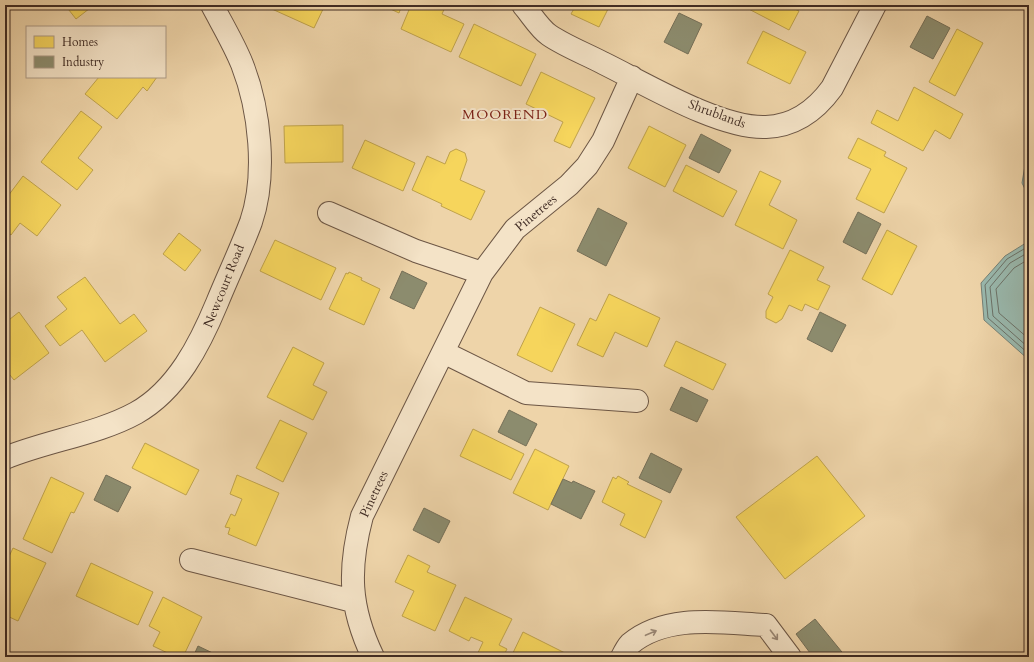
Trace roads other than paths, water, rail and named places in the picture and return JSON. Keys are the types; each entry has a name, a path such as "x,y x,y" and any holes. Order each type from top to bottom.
{"street":[{"name":"Newcourt Road","path":"5,458 105,425 137,412 155,399 171,383 202,339 251,221 259,172 259,147 251,90 242,63 212,5"},
{"name":"Shrublands","path":"523,5 548,35 716,117 750,127 768,127 785,124 812,111 823,101 835,83 875,5"},
{"name":"Pinetrees","path":"373,657 364,638 353,601 352,565 355,544 362,516 482,273 515,229 569,185 587,166 603,141 632,77"},
{"path":"330,213 416,251 482,273"},
{"path":"443,352 526,393 636,401"},
{"path":"191,560 353,601"},
{"path":"622,657 630,644 647,634 666,627 686,623 707,622 766,625 790,657"}],"water":[{"path":"1029,142 1029,197 1022,183"},
{"path":"1029,241 1029,360 984,320 981,283 1005,256"}],"district":[{"name":"MOOREND","path":"505,114"}]}
